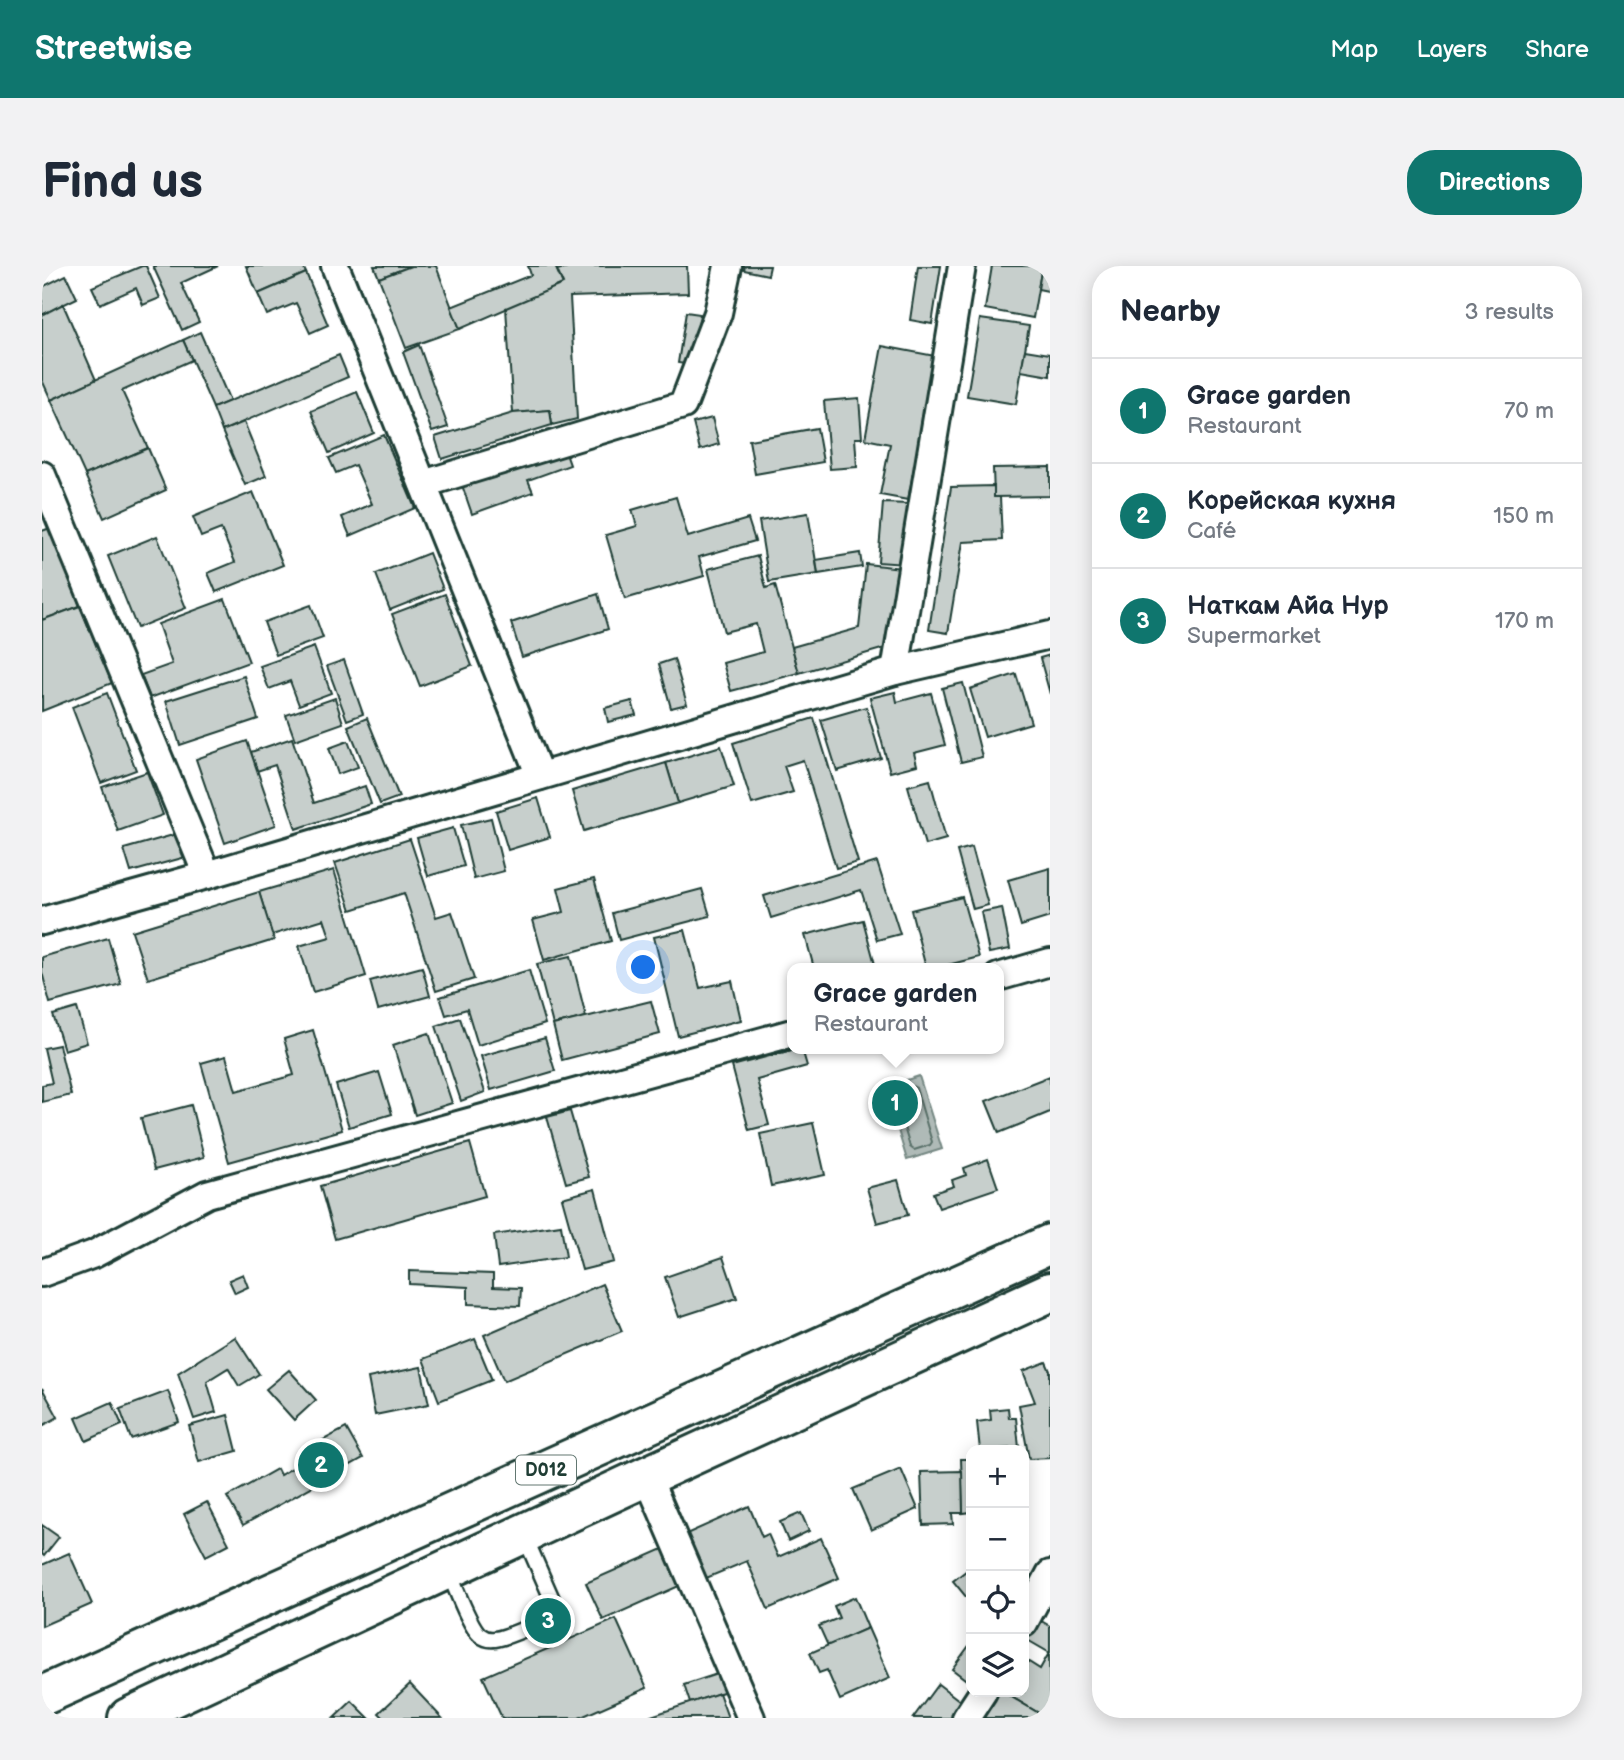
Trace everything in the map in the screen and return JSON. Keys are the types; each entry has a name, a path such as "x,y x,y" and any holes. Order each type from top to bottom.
{"highway":[{"name":"D012","path":"42,1696 1050,1244"},
{"name":"D012","path":"128,1718 1050,1292"}],"street":[{"path":"335,266 540,776"},
{"path":"423,484 683,405 718,313 728,266"},
{"path":"895,671 962,266"},
{"path":"42,475 208,875"},
{"path":"42,921 208,875 895,671 1050,635"},
{"path":"1004,975 1050,962"},
{"path":"42,1273 94,1254 207,1194 787,1034"},
{"path":"647,1476 751,1718"},
{"path":"1029,1614 1050,1574"},
{"path":"967,1718 980,1697"}],"lane":[{"path":"447,1569 474,1628 481,1636 491,1640 503,1638 542,1621 550,1615 553,1608 552,1599 523,1534"}],"water":[{"path":"919,1076 942,1149 907,1160 885,1087"}],"building":[{"path":"146,266 160,298 143,305 136,288 100,304 92,287"},
{"path":"153,266 218,266 181,283 199,322 182,330"},
{"path":"246,266 303,266 306,273 258,294"},
{"path":"374,266 411,266 379,278"},
{"path":"411,266 436,266 460,329 406,348 379,278"},
{"path":"528,266 555,266 563,284 460,329 451,307 531,275"},
{"path":"572,266 687,266 688,293 570,297 577,419 552,425 550,410 513,413 506,308 563,284 557,270"},
{"path":"745,266 770,266 768,275 744,270"},
{"path":"918,266 941,266 932,324 910,320"},
{"path":"992,266 1042,266 1033,318 985,309"},
{"path":"1042,266 1050,266 1048,291 1038,289"},
{"path":"306,273 328,325 310,333 296,303 267,315 258,294"},
{"path":"66,275 77,298 42,315 42,287"},
{"path":"63,304 96,380 51,400 42,380 42,315"},
{"path":"686,312 700,314 692,365 678,363"},
{"path":"980,319 1029,326 1016,404 967,396"},
{"path":"200,332 230,401 213,408 183,340"},
{"path":"183,340 192,360 122,391 148,448 85,475 51,400"},
{"path":"419,345 448,427 432,432 403,352"},
{"path":"882,346 935,356 908,500 880,495 890,444 865,439"},
{"path":"1025,350 1050,354 1050,376 1021,371"},
{"path":"339,355 348,377 222,431 213,408"},
{"path":"357,392 374,433 329,453 311,411"},
{"path":"859,398 862,438 855,438 857,467 830,469 824,401"},
{"path":"550,410 552,425 442,459 435,437 513,413"},
{"path":"712,418 719,444 700,450 693,423"},
{"path":"244,422 266,476 245,485 222,431"},
{"path":"817,428 823,462 755,474 749,440"},
{"path":"384,435 415,508 350,536 342,517 372,504 355,465 336,473 329,458"},
{"path":"148,448 166,490 104,518 85,475"},
{"path":"564,448 570,465 528,480 533,492 472,514 462,485"},
{"path":"1050,467 1050,496 994,497 993,468"},
{"path":"994,486 994,497 1000,497 1002,540 963,542 948,633 929,630 951,487"},
{"path":"253,492 283,565 216,592 208,573 235,562 221,529 201,537 193,517"},
{"path":"676,497 688,537 748,519 755,541 699,557 704,576 625,599 606,535 637,526 632,510"},
{"path":"883,503 909,504 905,564 878,562"},
{"path":"808,513 818,574 769,582 759,521"},
{"path":"50,528 80,606 42,620 42,531"},
{"path":"157,536 186,608 137,628 108,556"},
{"path":"429,553 443,589 390,610 376,574"},
{"path":"860,553 862,567 818,574 816,560"},
{"path":"758,556 766,588 775,585 799,673 731,691 723,663 763,652 756,624 724,632 708,569"},
{"path":"866,564 901,568 892,646 799,673 792,647 859,628"},
{"path":"445,594 472,666 420,686 392,614"},
{"path":"598,594 608,629 522,657 511,623"},
{"path":"225,599 249,662 150,698 141,675 172,664 158,624"},
{"path":"311,605 323,638 276,655 264,622"},
{"path":"80,606 112,683 42,711 42,620"},
{"path":"314,647 331,693 299,705 290,681 269,689 260,666"},
{"path":"1050,655 1050,694 1040,658"},
{"path":"674,659 687,704 671,708 659,664"},
{"path":"344,660 363,714 347,720 327,666"},
{"path":"1016,674 1031,723 985,737 970,689"},
{"path":"244,676 258,719 180,745 166,701"},
{"path":"963,683 982,757 961,762 942,688"},
{"path":"895,692 897,702 931,693 945,745 914,753 917,765 890,772 870,698"},
{"path":"107,693 136,770 101,783 72,707"},
{"path":"335,698 343,723 295,740 286,715"},
{"path":"632,701 636,715 608,722 605,708"},
{"path":"866,707 881,758 837,771 821,720"},
{"path":"367,718 399,797 380,804 348,726"},
{"path":"814,718 858,862 836,868 803,760 784,766 793,792 752,804 733,743"},
{"path":"292,738 314,803 365,786 371,804 296,829 275,765 257,771 251,752"},
{"path":"247,741 276,825 225,843 196,759"},
{"path":"348,741 358,767 338,774 329,748"},
{"path":"721,746 734,786 678,803 666,763"},
{"path":"666,763 678,803 584,831 572,791"},
{"path":"147,772 163,815 118,831 102,787"},
{"path":"930,780 946,839 925,845 908,786"},
{"path":"538,798 550,837 508,850 496,811"},
{"path":"491,818 504,871 474,879 461,825"},
{"path":"453,828 464,866 428,876 417,838"},
{"path":"180,833 186,857 131,872 124,849"},
{"path":"410,839 436,917 452,912 474,979 436,991 404,893 351,910 335,863"},
{"path":"972,847 988,905 973,909 957,851"},
{"path":"877,862 900,934 877,940 861,890 771,918 764,896"},
{"path":"1050,868 1050,917 1021,926 1008,880"},
{"path":"334,870 366,976 313,992 299,946 330,937 324,919 272,935 259,892"},
{"path":"594,879 611,941 544,960 533,920 564,912 558,888"},
{"path":"702,889 710,916 619,940 612,913"},
{"path":"259,892 274,940 148,979 132,931"},
{"path":"962,897 979,957 956,963 925,963 911,910"},
{"path":"1002,908 1010,949 989,953 981,912"},
{"path":"863,920 875,963 813,963 805,935"},
{"path":"685,930 700,988 732,981 741,1020 678,1036 654,937"},
{"path":"108,938 121,984 50,1003 42,972 42,957"},
{"path":"571,956 586,1017 553,1025 537,964"},
{"path":"422,967 430,996 378,1010 370,981"},
{"path":"529,970 545,1024 478,1045 467,1009 446,1015 440,997"},
{"path":"651,1001 660,1034 562,1060 553,1025"},
{"path":"77,1008 87,1043 64,1050 53,1015"},
{"path":"460,1018 485,1092 461,1101 436,1026"},
{"path":"313,1030 342,1130 229,1162 201,1063 226,1056 236,1091 294,1075 284,1039"},
{"path":"429,1033 452,1103 415,1115 393,1045"},
{"path":"545,1038 555,1071 491,1090 481,1056"},
{"path":"59,1045 71,1095 42,1102 42,1085 52,1083 44,1048"},
{"path":"787,1051 787,1054 803,1054 807,1066 757,1080 769,1125 749,1130 732,1066"},
{"path":"379,1072 392,1114 349,1127 336,1085"},
{"path":"1050,1076 1050,1112 999,1133 986,1101"},
{"path":"191,1105 204,1157 154,1170 141,1118"},
{"path":"570,1111 589,1177 566,1183 547,1117"},
{"path":"813,1123 825,1175 771,1186 760,1134"},
{"path":"470,1143 485,1196 335,1239 320,1186"},
{"path":"988,1159 998,1188 939,1208 933,1193 954,1186 952,1180 966,1175 964,1168"},
{"path":"898,1180 908,1215 877,1223 867,1188"},
{"path":"595,1189 614,1262 582,1270 562,1198"},
{"path":"561,1225 566,1257 498,1267 494,1235"},
{"path":"723,1257 737,1298 679,1317 665,1277"},
{"path":"409,1271 493,1274 493,1287 521,1288 520,1306 468,1304 468,1287 409,1284"},
{"path":"243,1274 248,1287 235,1293 229,1280"},
{"path":"602,1284 622,1331 504,1381 484,1335"},
{"path":"235,1337 259,1374 239,1386 228,1368 207,1381 216,1412 194,1419 178,1373"},
{"path":"475,1339 492,1380 439,1401 423,1359"},
{"path":"1046,1362 1050,1371 1050,1458 1029,1459 1029,1445 1026,1445 1019,1405 1035,1402 1023,1371"},
{"path":"421,1367 429,1404 375,1415 368,1378"},
{"path":"289,1370 316,1400 294,1420 266,1389"},
{"path":"42,1388 58,1417 42,1426"},
{"path":"168,1391 179,1422 131,1439 120,1409"},
{"path":"112,1402 122,1425 86,1441 76,1418"},
{"path":"1008,1408 1009,1418 1016,1418 1019,1445 979,1445 977,1422 991,1420 990,1410"},
{"path":"228,1415 237,1451 199,1462 189,1426"},
{"path":"346,1428 363,1458 243,1525 227,1497 277,1469 280,1475 306,1460 301,1452"},
{"path":"961,1459 966,1459 966,1513 963,1513"},
{"path":"901,1469 918,1509 871,1530 853,1489"},
{"path":"962,1471 963,1513 952,1513 953,1524 923,1525 921,1472"},
{"path":"207,1502 229,1544 206,1556 184,1514"},
{"path":"749,1506 762,1537 768,1534 778,1557 821,1538 839,1578 768,1609 747,1561 704,1579 684,1535"},
{"path":"801,1513 809,1531 788,1541 780,1522"},
{"path":"42,1525 59,1537 44,1556 42,1554"},
{"path":"663,1549 679,1586 603,1620 586,1583"},
{"path":"69,1553 92,1604 42,1626 42,1565"},
{"path":"966,1571 966,1597 953,1581"},
{"path":"855,1597 868,1628 828,1646 819,1626 839,1618 834,1606"},
{"path":"1036,1618 1050,1626 1050,1653 1029,1641 1029,1630"},
{"path":"616,1619 647,1688 579,1718 502,1718 483,1677"},
{"path":"868,1628 890,1678 840,1700 827,1670 819,1673 810,1653"},
{"path":"966,1650 966,1680 952,1669"},
{"path":"1049,1653 1050,1718 1011,1697 1029,1697 1029,1662 1040,1669"},
{"path":"720,1673 726,1691 690,1703 684,1685"},
{"path":"410,1684 442,1718 384,1718 379,1713"},
{"path":"938,1684 964,1704 953,1718 913,1718"},
{"path":"719,1693 728,1718 651,1716"},
{"path":"987,1697 1011,1697 1047,1718 974,1718"},
{"path":"352,1701 369,1718 334,1718"}],"place":[{"name":"Grace garden","path":"895,1103"},
{"name":"Корейская кухня","path":"321,1465"},
{"name":"Наткам Айа Нур","path":"548,1621"}]}
